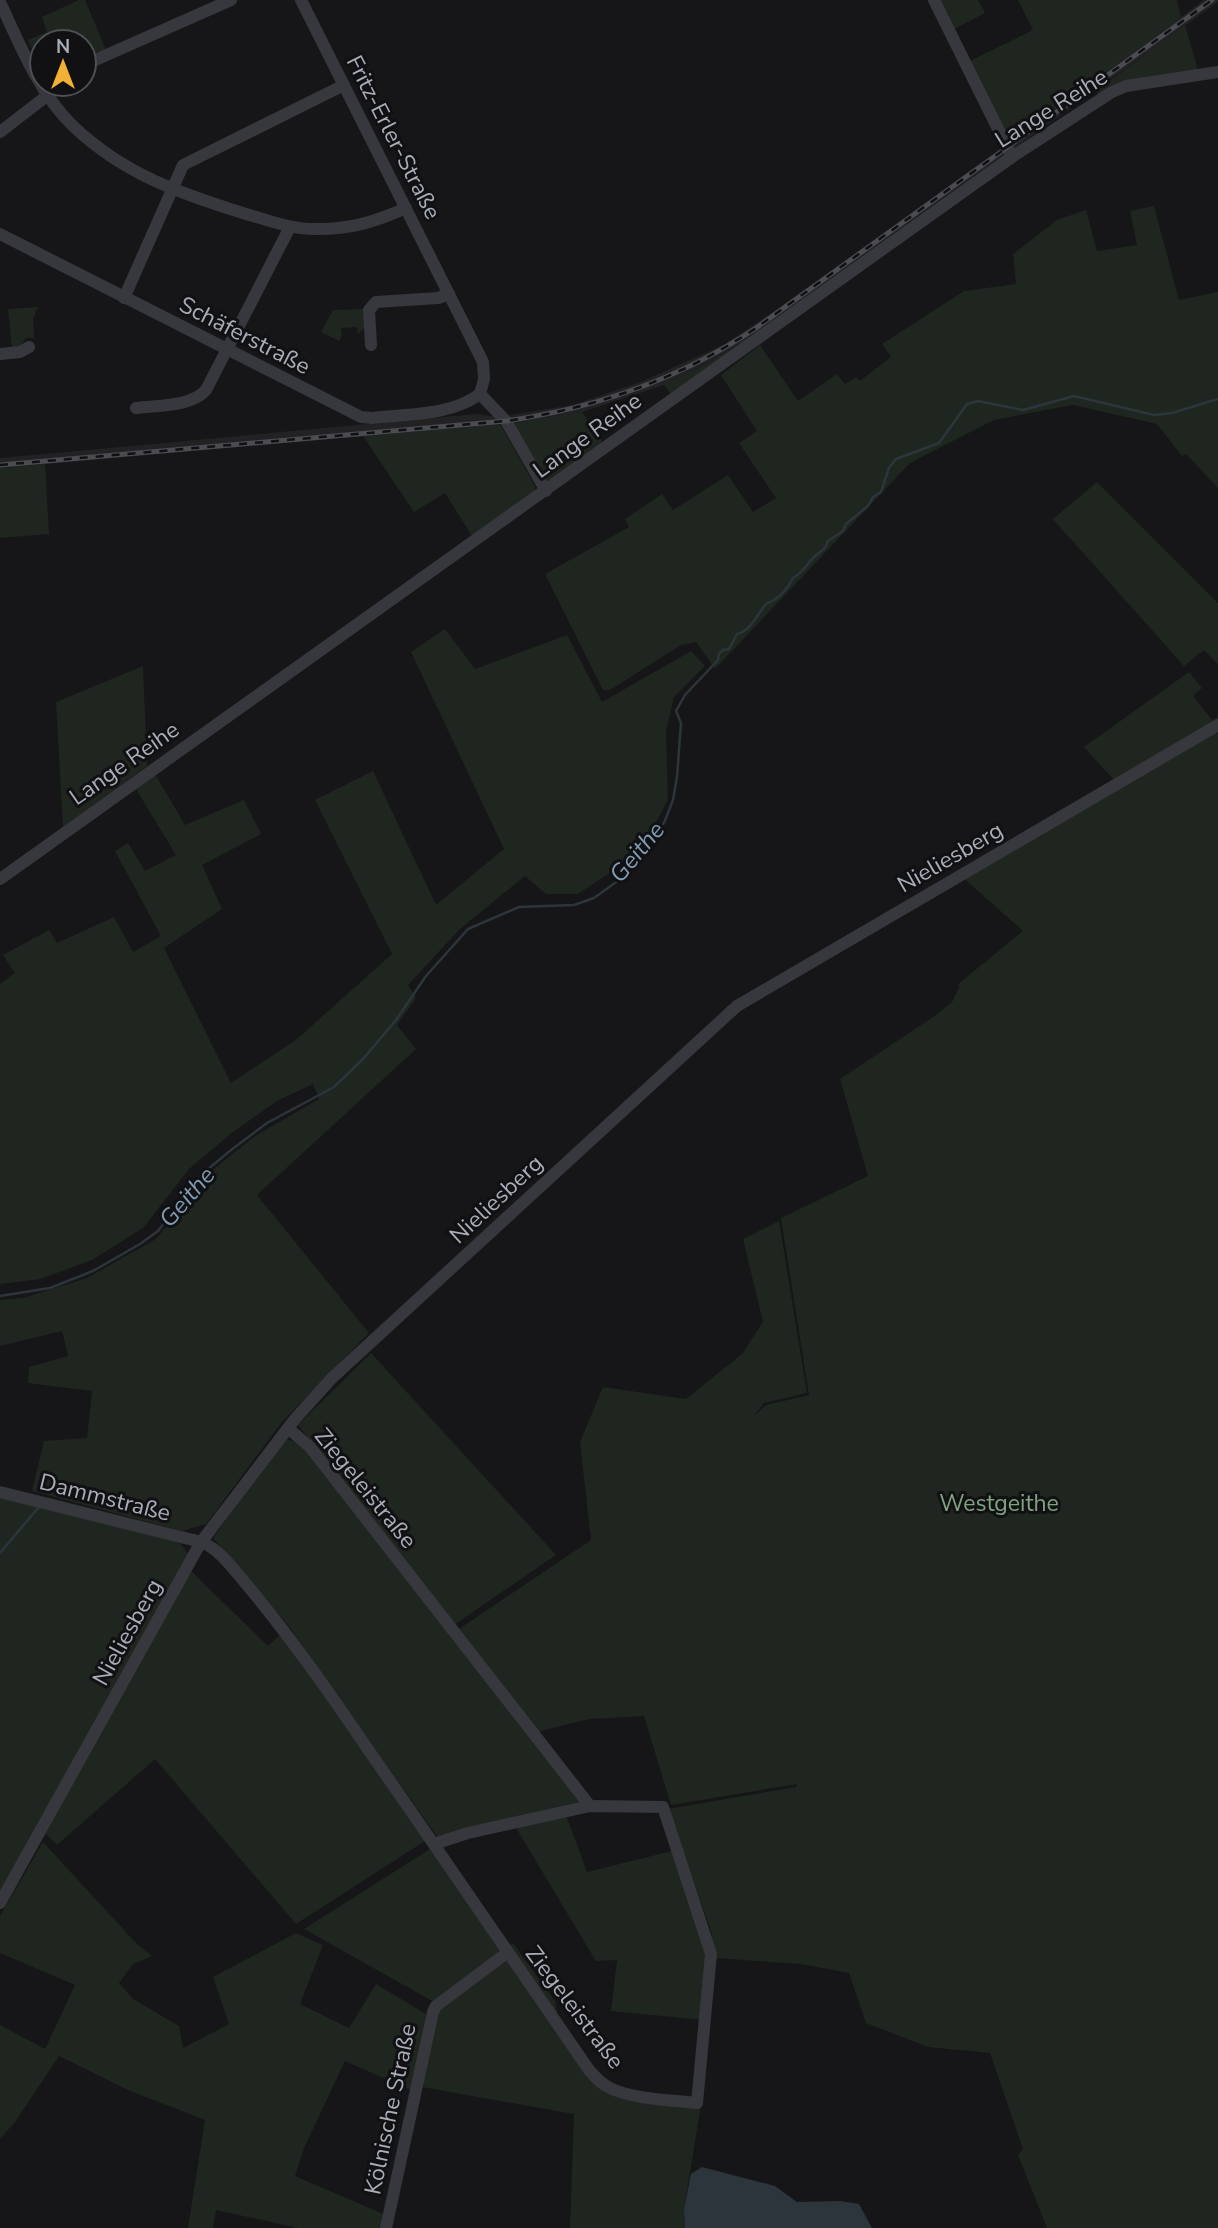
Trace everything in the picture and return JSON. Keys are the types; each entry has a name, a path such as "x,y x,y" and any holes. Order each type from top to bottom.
{"street":[{"path":"98,59 230,0"},
{"name":"Fritz-Erler-Straße","path":"301,0 483,362 484,380 480,394"},
{"path":"934,0 1012,157"},
{"path":"0,4 28,57"},
{"name":"Lange Reihe","path":"0,878 1012,157 1112,92 1126,86 1218,72"},
{"path":"124,298 183,165 344,85"},
{"path":"0,132 33,98"},
{"path":"52,98 72,124 101,149 137,174 172,189 290,227 346,228 369,224 406,208"},
{"path":"136,408 188,401 201,395 228,350 290,227"},
{"name":"Schäferstraße","path":"0,234 361,417 449,409 480,394"},
{"path":"371,345 371,305 376,302 438,298 449,294"},
{"path":"0,354 20,352 29,346"},
{"path":"480,394 506,421 546,491"},
{"name":"Nieliesberg","path":"0,1903 201,1542 332,1378 729,1012 1218,725"},
{"name":"Ziegeleistraße","path":"289,1429 310,1447 590,1806"},
{"name":"Dammstraße","path":"0,1492 201,1542"},
{"name":"Ziegeleistraße","path":"201,1542 220,1553 279,1623 600,2082 611,2089 628,2094 697,2103 711,1954 663,1807 590,1806 468,1833 434,1844"},
{"name":"Kölnische Straße","path":"386,2228 433,2012 436,2006 508,1952"}],"shaded area":[{"path":"1204,0 1218,2 760,332 664,385 582,412 513,423 510,415 573,405 643,381 723,345 1003,149"},
{"path":"477,414 497,417 500,424 0,468 0,458"},
{"path":"702,2167 775,2186 797,2202 840,2201 859,2204 872,2228 685,2228 684,2209 691,2174"}],"green space":[{"path":"79,0 85,0 97,28 46,28 42,17"},
{"path":"940,0 978,0 985,13 954,29"},
{"path":"1018,0 1177,0 1181,18 1008,144 970,61 1033,30"},
{"path":"1185,25 1198,70 1098,95 1096,91"},
{"path":"98,31 106,50 98,54"},
{"path":"1154,206 1179,300 1218,292 1218,488 1186,454 1182,456 1157,424 1073,405 994,420 910,463 715,669 696,642 681,645 610,690 603,690 545,574 629,527 625,519 662,494 673,510 728,475 753,512 776,498 739,443 757,431 721,375 760,345 798,401 837,374 845,384 856,377 860,381 891,357 882,344 964,291 1016,284 1013,254 1057,220 1086,210 1097,251 1137,245 1130,211"},
{"path":"38,307 33,319 34,338 26,338 19,347 12,348 8,309"},
{"path":"366,309 367,324 358,335 357,327 341,328 342,336 339,341 321,332 333,310"},
{"path":"760,332 672,395 664,385 697,369"},
{"path":"582,412 604,444 551,481 547,480 513,423"},
{"path":"500,424 535,486 534,492 472,536 445,493 414,512 363,436"},
{"path":"45,464 49,534 0,538 0,468"},
{"path":"1097,482 1218,603 1218,664 1204,650 1184,666 1053,519"},
{"path":"445,629 475,669 567,635 602,702 691,651 705,666 674,697 666,731 668,800 649,835 617,868 578,894 546,894 525,876 460,929 408,985 416,998 397,1025 416,1049 257,1195 369,1333 282,1422 206,1524 182,1531 32,1491 44,1441 87,1438 92,1391 28,1383 29,1367 68,1356 62,1331 0,1346 0,1300 23,1298 87,1278 156,1239 210,1172 255,1136 319,1099 313,1084 277,1101 233,1132 189,1169 143,1228 92,1260 40,1279 0,1284 0,984 15,973 3,955 49,930 57,943 114,917 133,952 161,936 115,851 128,843 145,871 176,855 136,789 155,774 185,825 244,800 261,834 202,865 222,909 164,948 231,1083 297,1039 392,954 315,800 373,771 436,905 504,849 411,652"},
{"path":"143,666 147,766 63,827 56,702"},
{"name":"Westgeithe","path":"1189,672 1202,688 1193,696 1212,720 1218,717 1218,2228 1047,2228 1018,2155 1023,2149 990,2053 928,2047 866,2023 849,1973 801,1964 715,1958 711,1931 668,1809 796,1787 797,1784 671,1805 644,1716 589,1719 537,1732 459,1629 591,1540 580,1442 603,1387 686,1399 742,1354 763,1322 743,1239 779,1221 807,1393 764,1403 753,1417 766,1405 809,1395 781,1218 868,1176 840,1079 936,1015 952,1002 958,985 963,980 1023,931 960,875 1114,780 1084,747"},
{"path":"371,1353 556,1555 454,1625 298,1425"},
{"path":"286,1439 302,1444 583,1804 438,1838 288,1625 213,1538 277,1447"},
{"path":"0,1496 179,1542 188,1554 190,1570 268,1646 281,1634 425,1841 296,1924 155,1759 57,1845 45,1833 0,1901"},
{"path":"566,1815 587,1872 672,1851 709,1957 704,2020 611,2011 617,1960 596,1961 515,1826"},
{"path":"43,1842 136,1943 152,1956 133,1964 119,1983 133,1999 179,2026 183,2048 229,2024 213,1977 296,1933 323,1945 300,2004 349,2028 376,1984 426,2014 413,2091 345,2061 304,2148 295,2176 388,2216 385,2228 298,2228 216,2210 213,2228 188,2228 205,2120 128,2090 59,2056 15,2122 0,2139 0,2025 45,2049 75,1985 0,1953 0,1916"},
{"path":"430,1849 502,1951 513,1943 555,2001 558,2020 602,2086 701,2105 684,2209 685,2228 570,2228 574,2114 422,2087 434,2002 304,1929"}],"waterway":[{"name":"Geithe","path":"0,1296 50,1288 93,1271 158,1231 201,1175 267,1123 334,1087 363,1059 396,1020 426,976 468,929 519,907 574,905 594,898 619,880 664,823 673,800 681,723 676,711 685,695 718,660 719,654 729,649 737,634 750,625 767,603 782,593 793,578 824,549 828,541 843,531 846,524 881,492 889,468 896,459 939,443 967,404 978,401 1023,410 1074,396 1154,415 1172,413 1218,399"},
{"path":"0,1553 38,1508"}],"railway":[{"path":"0,465 506,421 572,408 636,389 698,362 756,328 1212,0"}]}
